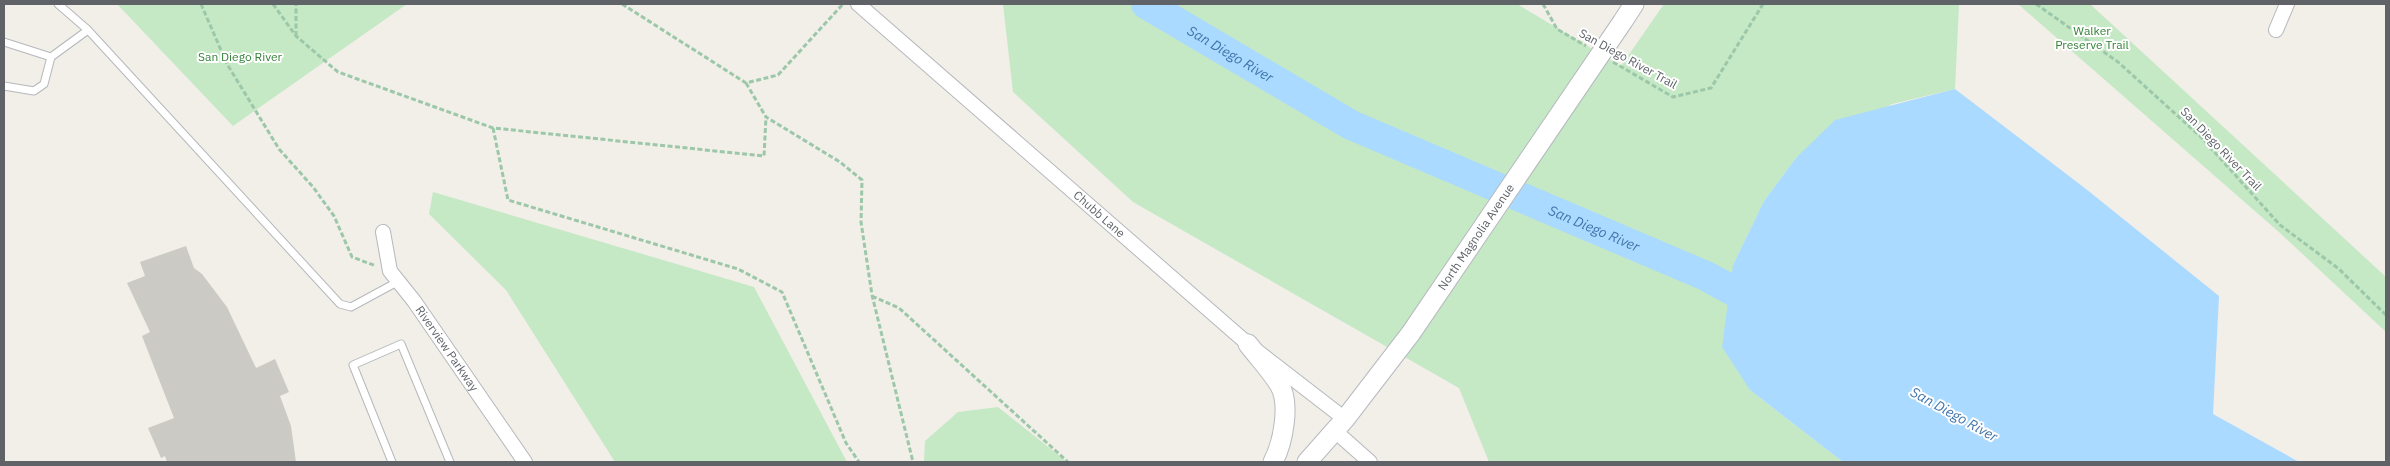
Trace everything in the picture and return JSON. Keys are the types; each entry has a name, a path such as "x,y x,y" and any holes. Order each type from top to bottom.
{"main road":[{"name":"North Magnolia Avenue","path":"1307,462 1340,425 1411,333 1634,4"},
{"path":"1248,344 1280,385 1286,419 1280,449 1274,462"}],"street":[{"name":"Chubb Lane","path":"858,4 1340,425 1370,462"},
{"path":"2276,30 2287,4"},
{"name":"Riverview Parkway","path":"383,232 394,276 482,398 525,462"}],"lane":[{"path":"58,4 88,30 340,304 351,307 394,276"},
{"path":"4,86 34,92 44,84 51,57 88,30"},
{"path":"4,42 51,57"},
{"path":"392,462 353,365 401,344 450,462"}],"path":[{"path":"201,4 227,64 279,149 314,187 334,216 352,256 394,276"},
{"path":"273,4 296,36 338,72 493,128 764,156 766,117"},
{"path":"296,4 296,36"},
{"path":"622,4 746,83 766,117 840,162 862,180 861,222 872,295 913,462"},
{"path":"746,83 778,75 843,4"},
{"name":"San Diego River Trail","path":"1543,4 1557,29 1590,48"},
{"name":"San Diego River Trail","path":"1607,58 1673,97 1711,88 1763,4"},
{"name":"San Diego River Trail","path":"2036,4 2118,62 2201,137 2280,225 2339,269 2386,315"},
{"path":"493,128 508,200 738,270 782,292 846,443 859,462"},
{"path":"872,295 899,308 1068,462"}],"green space":[{"name":"San Diego River","path":"117,4 407,4 233,126"},
{"path":"1003,4 1517,4 1621,66 1664,4 1959,4 1955,89 1892,104 1796,158 1764,201 1733,265 1750,390 1843,462 1489,462 1459,388 1133,202 1013,92"},
{"name":"Walker Preserve Trail","path":"2018,4 2090,4 2386,277 2386,332 2280,233"},
{"path":"433,192 754,287 847,462 615,462 506,290 429,214"},
{"path":"998,407 1067,462 924,462 925,441 958,412"}],"water":[{"path":"1955,89 2086,189 2219,296 2213,414 2299,462 1843,462 1750,390 1722,347 1733,265 1764,201 1796,158 1835,120"}],"building":[{"path":"186,246 194,268 202,274 227,307 256,368 275,359 289,392 280,396 291,426 296,462 167,462 165,456 161,458 148,428 174,418 142,336 150,332 127,283 145,276 140,262"}],"waterway":[{"name":"San Diego River","path":"1146,4 1351,125 1706,276 1766,309"}]}
